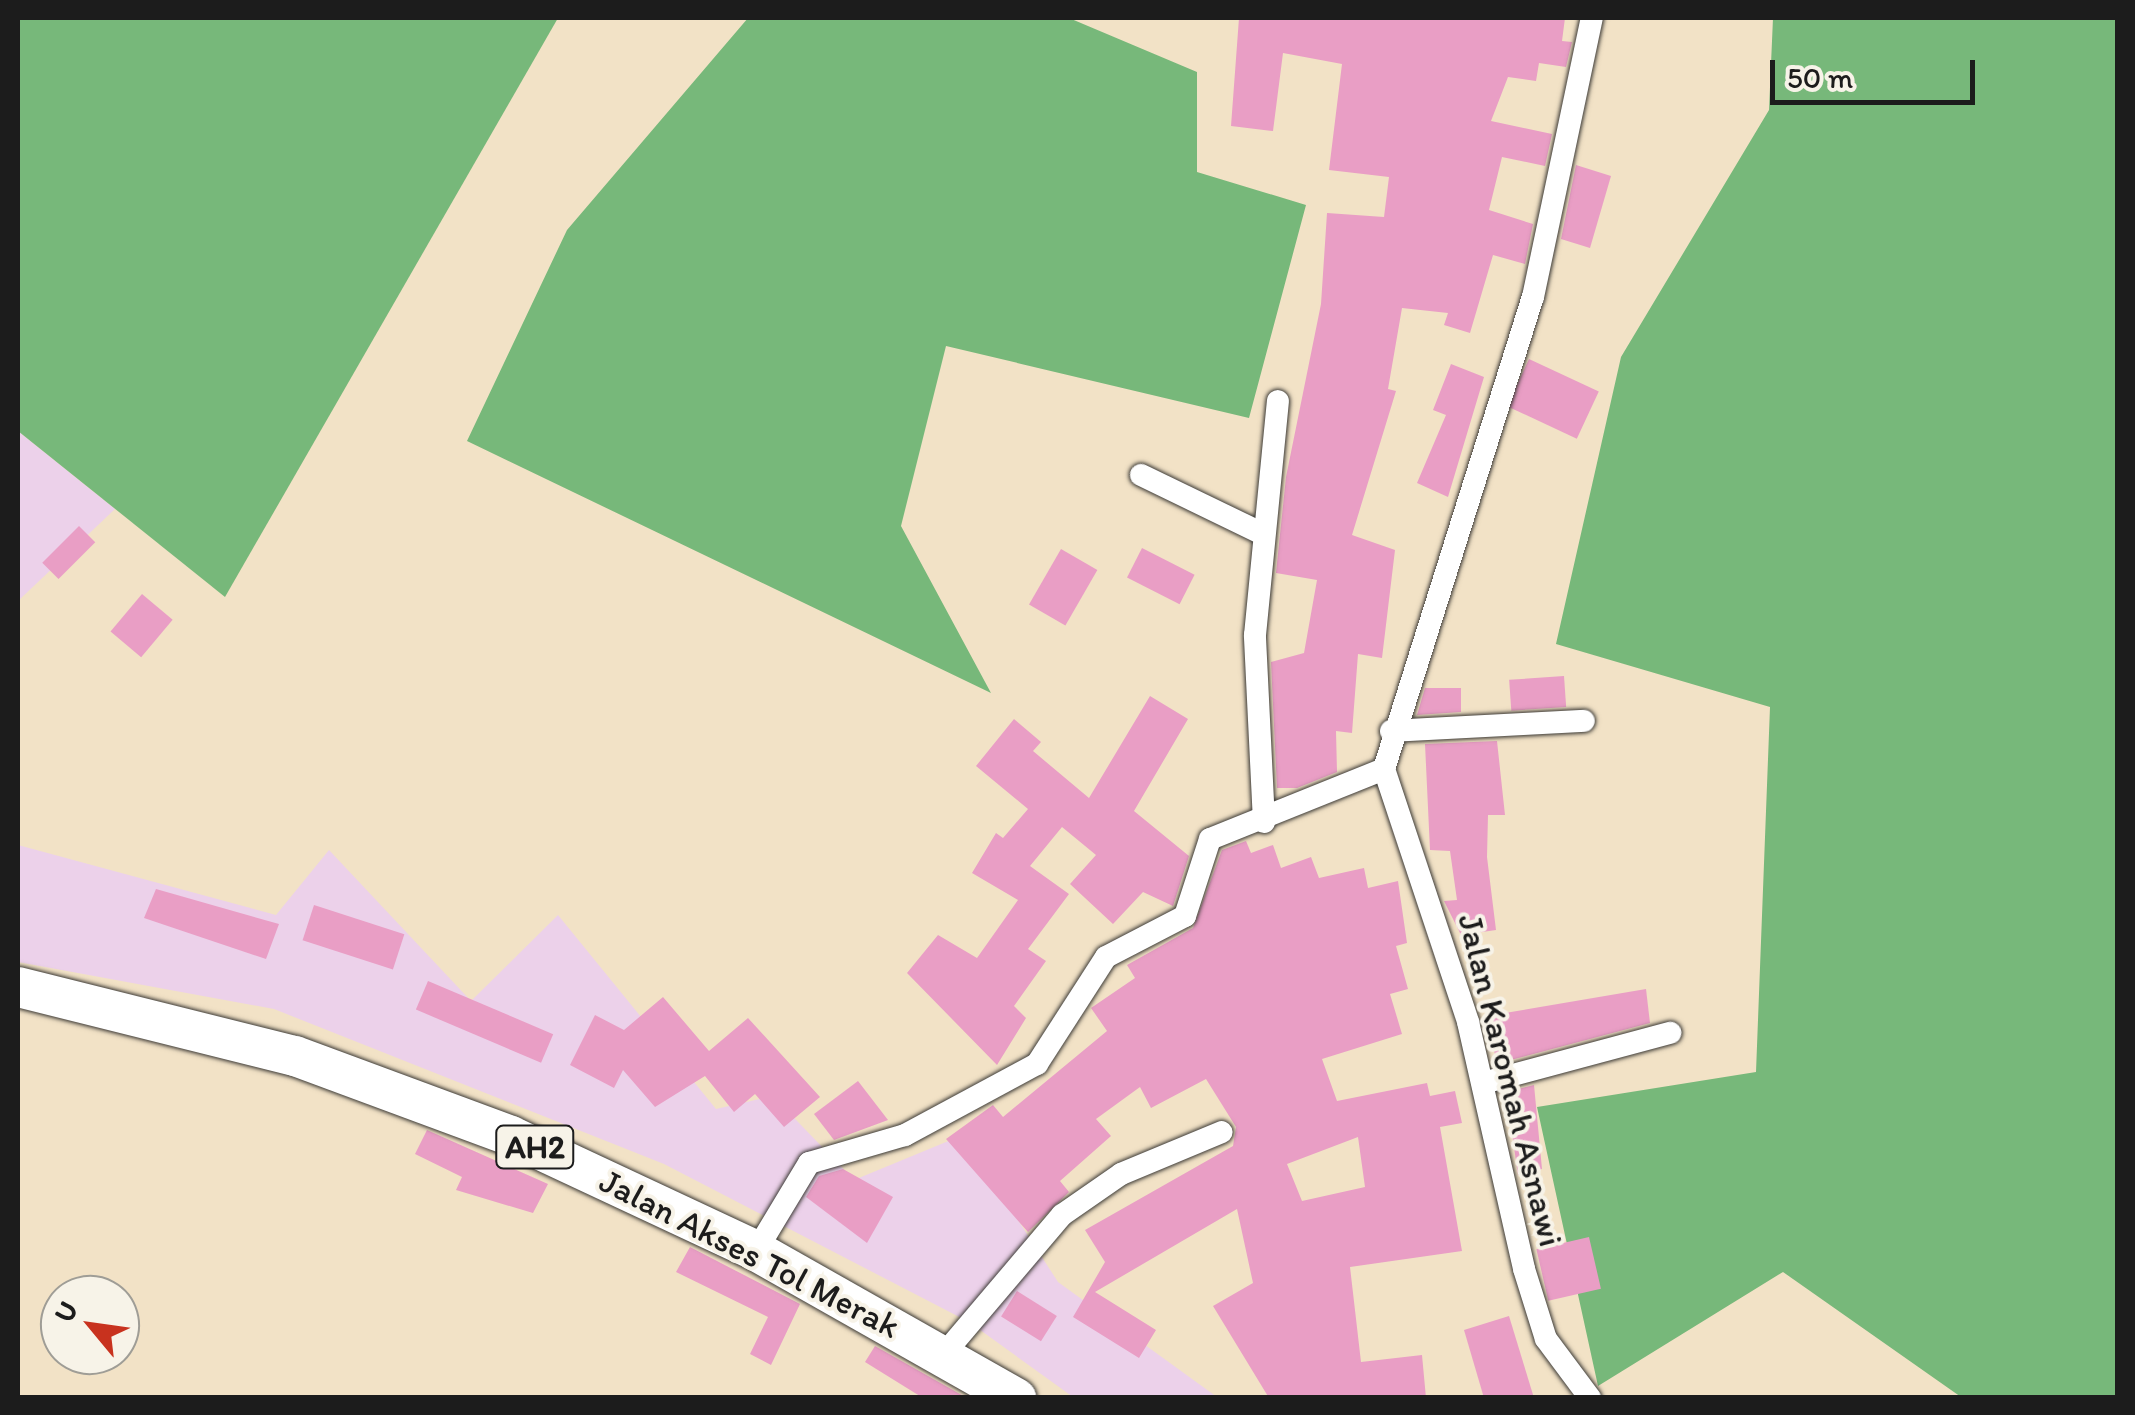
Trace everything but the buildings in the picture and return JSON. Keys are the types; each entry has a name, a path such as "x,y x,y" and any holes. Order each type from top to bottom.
{"highway":[{"name":"Jalan Akses Tol Merak","path":"18,987 294,1056 428,1102 756,1252 944,1354 1016,1398"}],"street":[{"path":"756,1252 809,1163 906,1135 1020,1080 1054,1048 1106,958 1185,916 1210,838 1264,822 1384,770 1391,731 1533,296 1592,18"},
{"path":"1264,822 1254,635 1278,401"},
{"path":"1140,475 1263,534"},
{"path":"1391,731 1584,722"},
{"name":"Jalan Karomah Asnawi","path":"1384,770 1482,1083 1546,1338 1590,1398"},
{"path":"1482,1083 1670,1033"},
{"path":"944,1354 1062,1215 1121,1174 1222,1132"}],"shaded area":[{"path":"18,431 115,509 18,601"},
{"path":"18,845 276,915 329,850 471,1001 558,915 716,1109 773,1096 854,1180 963,1135 1058,1282 1217,1397 1073,1397 969,1322 664,1164 274,1009 18,962"}],"green space":[{"path":"18,18 558,18 225,597 18,431"},
{"path":"748,18 1069,18 1197,72 1197,172 1306,205 1249,418 946,346 901,526 991,693 467,441 567,230"},
{"path":"1773,18 2117,18 2117,1397 1961,1397 1783,1272 1598,1386 1537,1107 1756,1072 1770,707 1556,644 1621,357 1769,110"}]}
